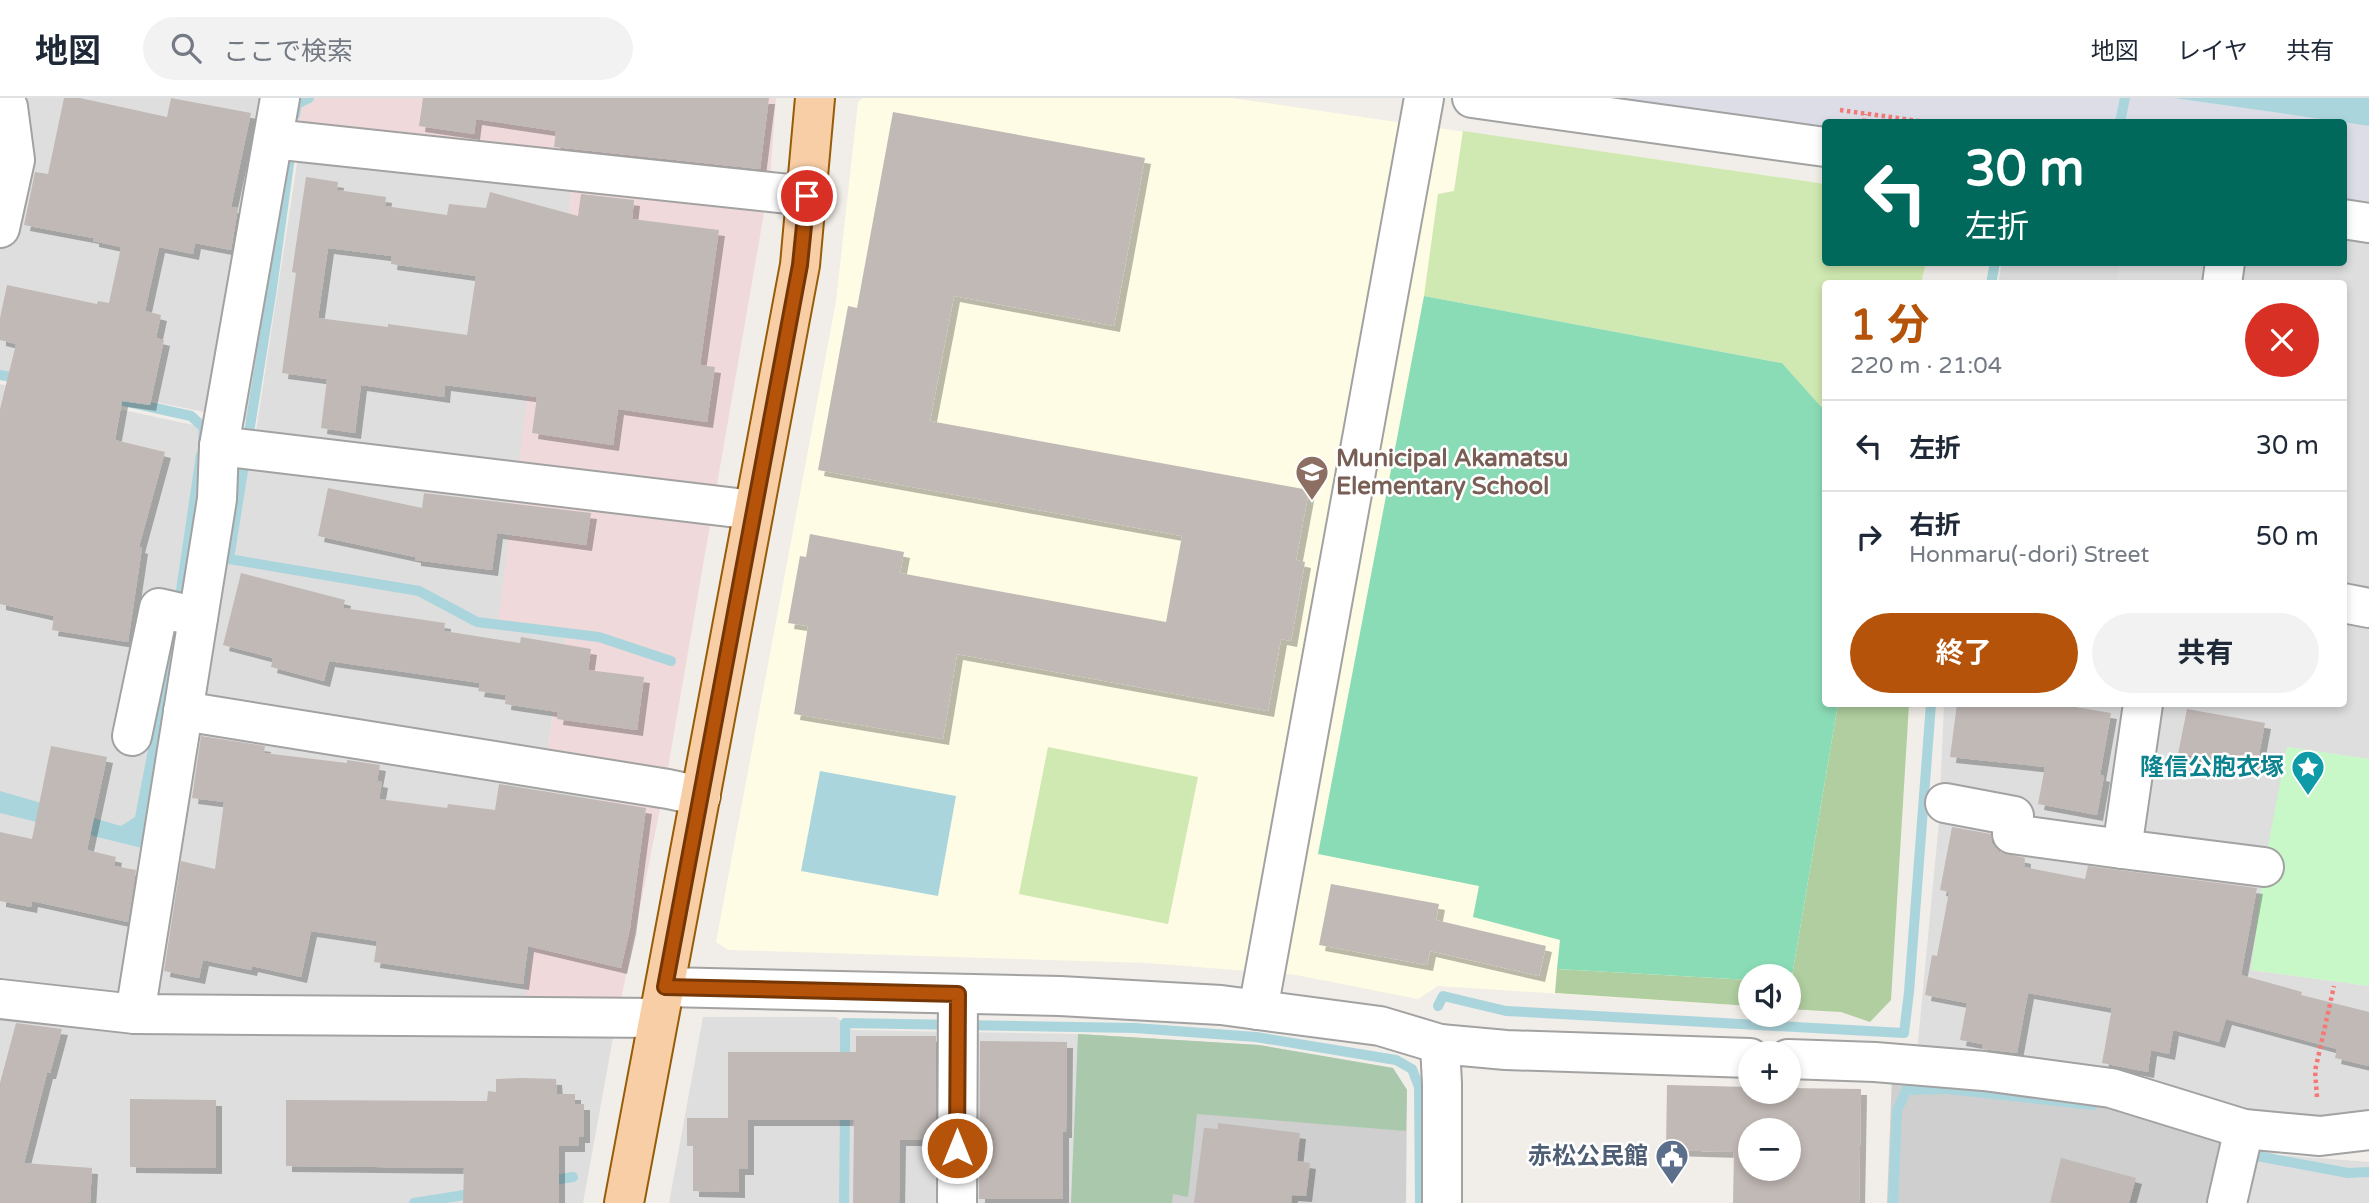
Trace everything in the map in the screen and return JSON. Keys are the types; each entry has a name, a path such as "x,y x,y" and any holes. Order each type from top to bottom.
{"main road":[{"path":"624,1203 800,265 816,98"}],"street":[{"path":"0,228 15,160 8,107 1,98"},
{"path":"135,1014 217,499 236,449 289,141 280,98"},
{"path":"1258,1010 1424,98"},
{"path":"1472,98 1822,147"},
{"path":"289,141 807,196"},
{"path":"2347,220 2369,223"},
{"path":"236,449 754,510"},
{"path":"2347,604 2369,608"},
{"path":"132,736 159,608 198,617"},
{"path":"2122,849 2143,707"},
{"path":"183,711 701,796"},
{"path":"1945,803 2014,816 2011,834 2264,867"},
{"path":"0,999 135,1014 662,1002 958,1015 1060,996 1221,1005 1381,1027 1440,1044 1506,1050 1738,1058"},
{"path":"957,1203 958,1015"},
{"path":"1440,1044 1443,1084 1442,1203"},
{"path":"1801,1060 1984,1071 2110,1088 2241,1142 2369,1130"},
{"path":"2227,1203 2241,1142"}],"path":[{"path":"1864,119 1865,114"},
{"path":"2320,1136 2315,1071 2334,986"}],"shaded area":[{"path":"0,98 294,98 248,421 0,370"},
{"path":"294,98 776,98 770,178 665,785 619,1009 524,1009 541,877 587,882 604,775 545,765 566,635 497,629 535,338 552,340 575,164 288,136"},
{"name":"Municipal Akamatsu Elementary School","path":"863,98 1232,98 1822,184 1822,266 1925,266 1922,280 1822,280 1822,707 1878,707 1801,968 1801,964 1738,964 1738,1005 1438,986 1418,999 1296,975 1147,963 728,950 716,942 836,301 858,102"},
{"path":"1596,98 2175,98 2320,119 1822,119 1822,130"},
{"path":"2347,123 2369,126 2369,207 2347,204"},
{"path":"301,137 575,164 552,341 497,628 566,634 545,765 604,775 587,883 524,1009 0,992 0,384 255,438"},
{"path":"2347,239 2369,242 2369,759 2287,747 2251,970 2369,986 2369,1117 2324,1122 2248,1114 1917,1052 1939,822 1944,707 2347,707 2347,280 1999,280 2001,266 2347,266"},
{"path":"2119,266 2218,266 2215,280 2117,280"},
{"path":"0,1009 614,1032 583,1203 0,1203"},
{"path":"703,1017 836,1017 852,1030 1078,1034 1071,1203 669,1203"},
{"path":"1078,1034 1259,1045 1393,1068 1407,1090 1406,1203 1071,1203"},
{"path":"1892,1077 2104,1101 2232,1137 2218,1203 1887,1203"},
{"path":"2232,1137 2278,1155 2369,1162 2369,1203 2218,1203"}],"green space":[{"path":"1463,131 1822,184 1822,266 1925,266 1922,280 1822,280 1822,408 1782,363 1424,296 1438,194 1454,191"},
{"path":"1424,296 1782,363 1822,408 1822,707 1837,707 1794,964 1738,964 1738,979 1557,969 1560,940 1473,917 1479,886 1318,854"},
{"path":"1837,707 1909,707 1891,1000 1870,1022 1841,1012 1801,1010 1801,964 1794,964"},
{"path":"1048,747 1198,777 1168,924 1019,894"},
{"path":"2287,747 2369,759 2369,986 2251,970 2264,867"},
{"path":"1557,969 1738,979 1738,1005 1555,993"},
{"path":"1078,1034 1259,1045 1393,1068 1407,1090 1406,1131 1197,1114 1188,1197 1173,1194 1172,1203 1071,1203"}],"water":[{"path":"2174,98 2369,98 2369,126 2347,123 2347,119 2320,119"},
{"path":"170,636 182,642 150,850 0,813 0,791 121,826 135,817"},
{"path":"820,771 956,796 938,896 801,871"}],"building":[{"path":"64,98 80,98 167,117 171,98 251,113 231,207 238,208 231,250 195,243 193,254 159,247 145,311 161,315 156,338 164,340 150,405 122,401 115,440 165,452 139,547 142,548 128,642 52,630 54,616 0,604 0,409 16,344 0,340 0,318 7,285 97,304 98,301 109,303 121,247 93,241 93,238 24,225 35,172 48,174"},
{"path":"423,98 769,98 760,169 554,147 556,131 476,119 474,134 419,126"},
{"path":"893,112 1145,158 1114,326 954,296 930,421 1309,490 1296,560 1305,562 1291,641 1281,639 1268,711 957,654 943,739 794,714 808,626 788,623 800,556 806,557 810,534 904,552 900,573 1166,622 1182,536 818,470 848,306 857,308"},
{"path":"306,177 338,182 337,190 386,197 385,206 447,215 449,204 486,208 490,192 578,216 581,194 634,200 632,219 719,230 700,365 715,367 707,422 618,409 613,445 532,433 537,397 445,385 444,397 361,385 355,433 321,428 327,379 282,373 296,273 292,272","holes":["328,248 392,256 391,264 476,276 467,335 318,318"]},
{"path":"328,488 422,508 424,493 591,513 586,545 497,533 492,570 415,560 415,557 318,536"},
{"path":"241,573 345,600 343,608 445,623 444,631 520,643 521,637 591,649 588,670 644,677 637,730 557,719 558,712 505,704 506,695 478,691 480,683 329,661 324,681 271,667 273,658 223,645"},
{"path":"1957,707 2075,707 2111,713 2100,775 2104,776 2097,815 2038,804 2045,767 1950,757"},
{"path":"2187,709 2265,723 2257,766 2178,754"},
{"path":"201,736 265,746 264,753 380,765 377,781 382,782 379,799 447,808 448,804 495,810 499,784 646,808 630,928 621,968 528,946 523,984 374,962 377,941 311,931 301,977 252,966 251,970 203,960 199,978 164,971 181,861 215,869 224,802 192,798"},
{"path":"51,746 107,757 87,850 116,857 114,866 136,870 128,922 32,901 31,907 0,901 0,832 32,839"},
{"path":"1952,827 1991,834 1992,843 1999,852 2025,858 2024,867 2085,879 2088,866 2257,888 2241,975 2302,992 2301,995 2369,1012 2369,1066 2335,1058 2337,1049 2226,1019 2219,1042 2173,1030 2169,1054 2151,1050 2148,1072 2102,1063 2112,1008 2028,993 2017,1053 1982,1049 1982,1044 1960,1040 1967,1003 1925,995 1932,955 1937,956 1949,892 1940,890"},
{"path":"1331,884 1439,904 1436,920 1546,946 1539,976 1430,951 1427,965 1319,945"},
{"path":"16,1023 62,1029 50,1073 47,1073 24,1163 92,1168 90,1203 0,1203 0,1083"},
{"path":"856,1036 936,1036 935,1140 900,1140 899,1203 853,1203 854,1120 748,1120 748,1169 739,1169 739,1192 693,1191 693,1146 687,1146 687,1118 728,1118 728,1052 856,1052"},
{"path":"980,1041 1067,1042 1063,1199 979,1199"},
{"path":"496,1079 556,1079 557,1094 575,1094 575,1104 584,1104 584,1137 579,1137 579,1146 559,1146 559,1203 463,1203 464,1168 286,1166 286,1100 487,1101 488,1091 496,1092"},
{"path":"1667,1085 1738,1087 1738,1104 1801,1104 1801,1088 1861,1089 1859,1203 1733,1203 1734,1152 1666,1150"},
{"path":"130,1099 216,1100 216,1168 130,1167"},
{"path":"1218,1123 1300,1133 1297,1161 1310,1163 1306,1196 1292,1195 1291,1203 1194,1203 1204,1128 1218,1129"},
{"path":"2061,1158 2136,1178 2129,1203 2050,1203"}],"waterway":[{"path":"295,115 297,104 309,98"},
{"path":"2121,119 2125,98"},
{"path":"291,149 229,559 419,591 477,622 599,637 671,661"},
{"path":"1992,280 1994,266"},
{"path":"0,375 21,379"},
{"path":"119,400 191,416 204,428 203,440"},
{"path":"172,651 201,455"},
{"path":"1438,1006 1443,996 1506,1011 1904,1033 1931,707"},
{"path":"845,1064 845,1023 1135,1028 1256,1037 1396,1060 1412,1069 1419,1087 1420,1203"},
{"path":"1893,1203 1897,1111 1908,1086"},
{"path":"1907,1090 1947,1089 2093,1105"},
{"path":"844,1203 845,1108"},
{"path":"2245,1149 2257,1156 2348,1173 2369,1172"},
{"path":"548,1181 573,1177"},
{"path":"414,1203 477,1193"}],"place":[{"name":"Municipal Akamatsu Elementary School","path":"1312,502"},
{"name":"隆信公胞衣塚","path":"2308,797"},
{"name":"赤松公民館","path":"1672,1186"}],"route":[{"path":"807,196 800,265 665,987 958,994 957,1148"}]}
